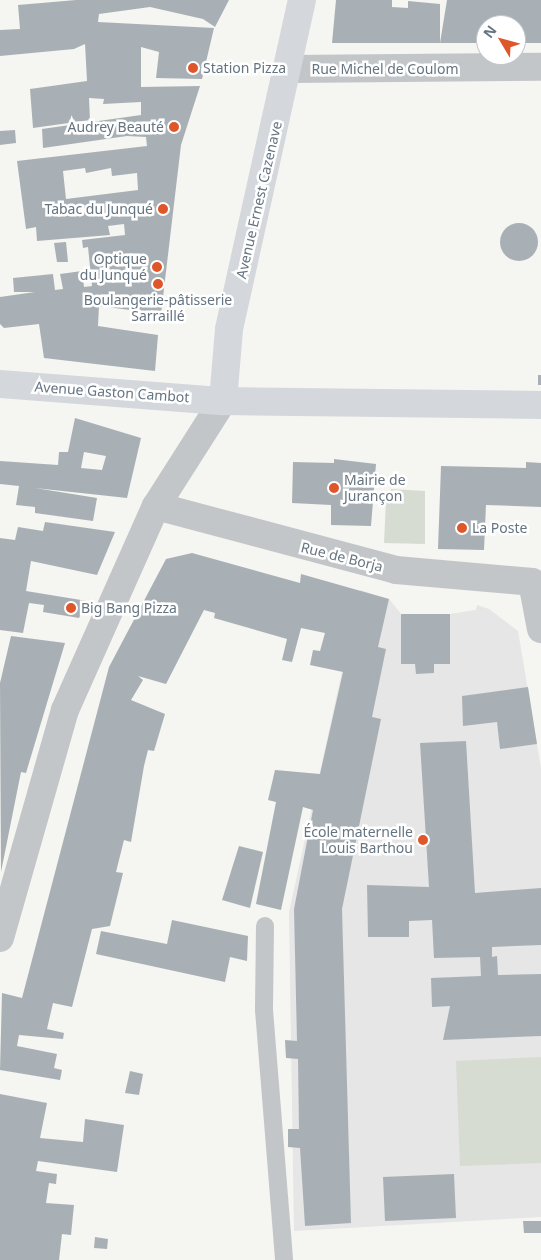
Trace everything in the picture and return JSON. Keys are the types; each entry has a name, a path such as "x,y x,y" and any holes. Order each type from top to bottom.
{"street":[{"name":"Avenue Ernest Cazenave","path":"223,401 229,329 289,69 302,0"},
{"name":"Rue Michel de Coulom","path":"289,69 541,67"},
{"name":"Avenue Gaston Cambot","path":"0,384 223,401 541,405"},
{"path":"0,938 65,710 156,506 223,401"},
{"name":"Rue de Borja","path":"156,506 396,570 532,582 541,629"}],"lane":[{"path":"265,926 264,1010 284,1260"}],"shaded area":[{"path":"391,489 425,491 425,544 384,543 386,500 390,501"},
{"name":"École maternelle Louis Barthou","path":"360,590 389,599 401,614 450,614 476,610 477,605 489,609 518,631 541,768 541,1217 294,1231 289,912"},
{"path":"541,1057 541,1163 460,1166 456,1061"}],"building":[{"path":"76,0 229,0 215,27 203,19 150,7 99,14 98,22 214,28 202,79 156,78 159,52 141,47 141,87 200,86 181,145 161,314 99,306 98,326 158,335 155,371 44,358 39,324 4,328 0,324 0,297 35,292 14,292 13,278 53,274 55,290 63,289 60,274 82,271 84,287 92,286 88,247 83,248 82,240 125,235 124,224 108,226 110,235 37,241 36,227 26,229 17,161 147,146 146,137 127,136 43,148 42,129 141,115 141,102 103,104 104,99 89,98 90,120 33,128 30,89 87,81 85,44 74,49 0,56 0,30 20,29 18,5","holes":["85,168 86,173 111,168 112,176 137,173 138,190 66,199 63,171"]},
{"path":"336,0 392,0 392,7 408,8 408,1 440,4 440,43 332,43"},
{"path":"447,0 541,0 541,43 526,43 526,15 476,15 476,43 440,43"},
{"path":"15,130 16,143 0,145 0,131"},
{"path":"519,223 533,228 538,242 533,256 519,261 505,256 500,242 505,228"},
{"path":"66,242 68,262 57,262 54,243"},
{"path":"538,375 541,375 541,385 538,385"},
{"path":"75,418 141,438 127,498 35,488 97,498 93,521 35,513 35,507 16,505 19,486 0,484 0,461 58,465 59,452 68,452","holes":["84,452 106,456 102,470 81,468"]},
{"name":"Mairie de Jurançon","path":"334,459 376,464 371,526 331,525 331,505 292,503 293,462 334,463"},
{"name":"La Poste","path":"526,462 541,463 541,507 486,505 484,550 438,549 441,466 526,468"},
{"path":"45,522 115,532 97,575 31,561 26,591 87,601 79,618 43,612 44,605 29,603 23,633 0,630 0,538 15,540 18,527 43,531"},
{"path":"192,553 300,583 301,574 389,599 378,647 386,649 372,717 381,719 342,909 351,1223 305,1226 300,1148 288,1147 288,1129 299,1129 298,1059 286,1058 285,1040 297,1041 294,909 313,810 303,807 281,910 256,904 276,802 268,800 275,770 320,774 343,672 310,665 313,650 320,651 325,633 301,628 292,662 282,660 287,639 214,618 215,613 204,610 166,684 138,676 143,680 131,700 165,714 154,751 148,750 131,842 124,840 116,872 123,873 110,926 92,929 72,1007 53,1003 47,1029 64,1033 63,1039 19,1035 17,1046 57,1054 54,1068 62,1070 60,1080 0,1070 2,993 22,998 109,667 166,559"},
{"path":"401,614 450,614 450,664 434,664 434,673 416,674 415,664 401,664"},
{"path":"11,636 65,643 26,773 21,772 1,872 0,683"},
{"path":"528,687 537,744 500,749 497,722 463,726 462,696"},
{"path":"466,741 475,893 541,888 541,945 492,947 492,957 497,956 498,975 541,974 541,1036 443,1040 450,1006 432,1007 431,978 481,976 480,957 434,958 432,920 409,921 409,937 368,937 367,885 429,887 420,743"},
{"path":"239,846 263,852 250,908 222,900"},
{"path":"172,920 248,936 247,961 230,957 225,982 96,954 101,931 167,944"},
{"path":"130,1071 143,1074 139,1095 125,1093"},
{"path":"0,1094 47,1103 40,1138 83,1142 85,1119 124,1125 117,1172 38,1161 36,1171 57,1174 56,1184 49,1183 46,1203 74,1205 71,1235 62,1234 59,1260 0,1260"},
{"path":"454,1174 456,1218 385,1221 383,1177"},
{"path":"523,1221 541,1221 541,1233 524,1233"},
{"path":"95,1237 108,1239 107,1249 94,1248"}],"place":[{"name":"Station Pizza","path":"193,68"},
{"name":"Audrey Beauté","path":"174,127"},
{"name":"Tabac du Junqué","path":"163,209"},
{"name":"Optique du Junqué","path":"157,267"},
{"name":"Boulangerie-pâtisserie Sarraillé","path":"158,284"},
{"name":"Mairie de Jurançon","path":"334,488"},
{"name":"La Poste","path":"462,528"},
{"name":"Big Bang Pizza","path":"71,608"},
{"name":"École maternelle Louis Barthou","path":"423,840"}]}
